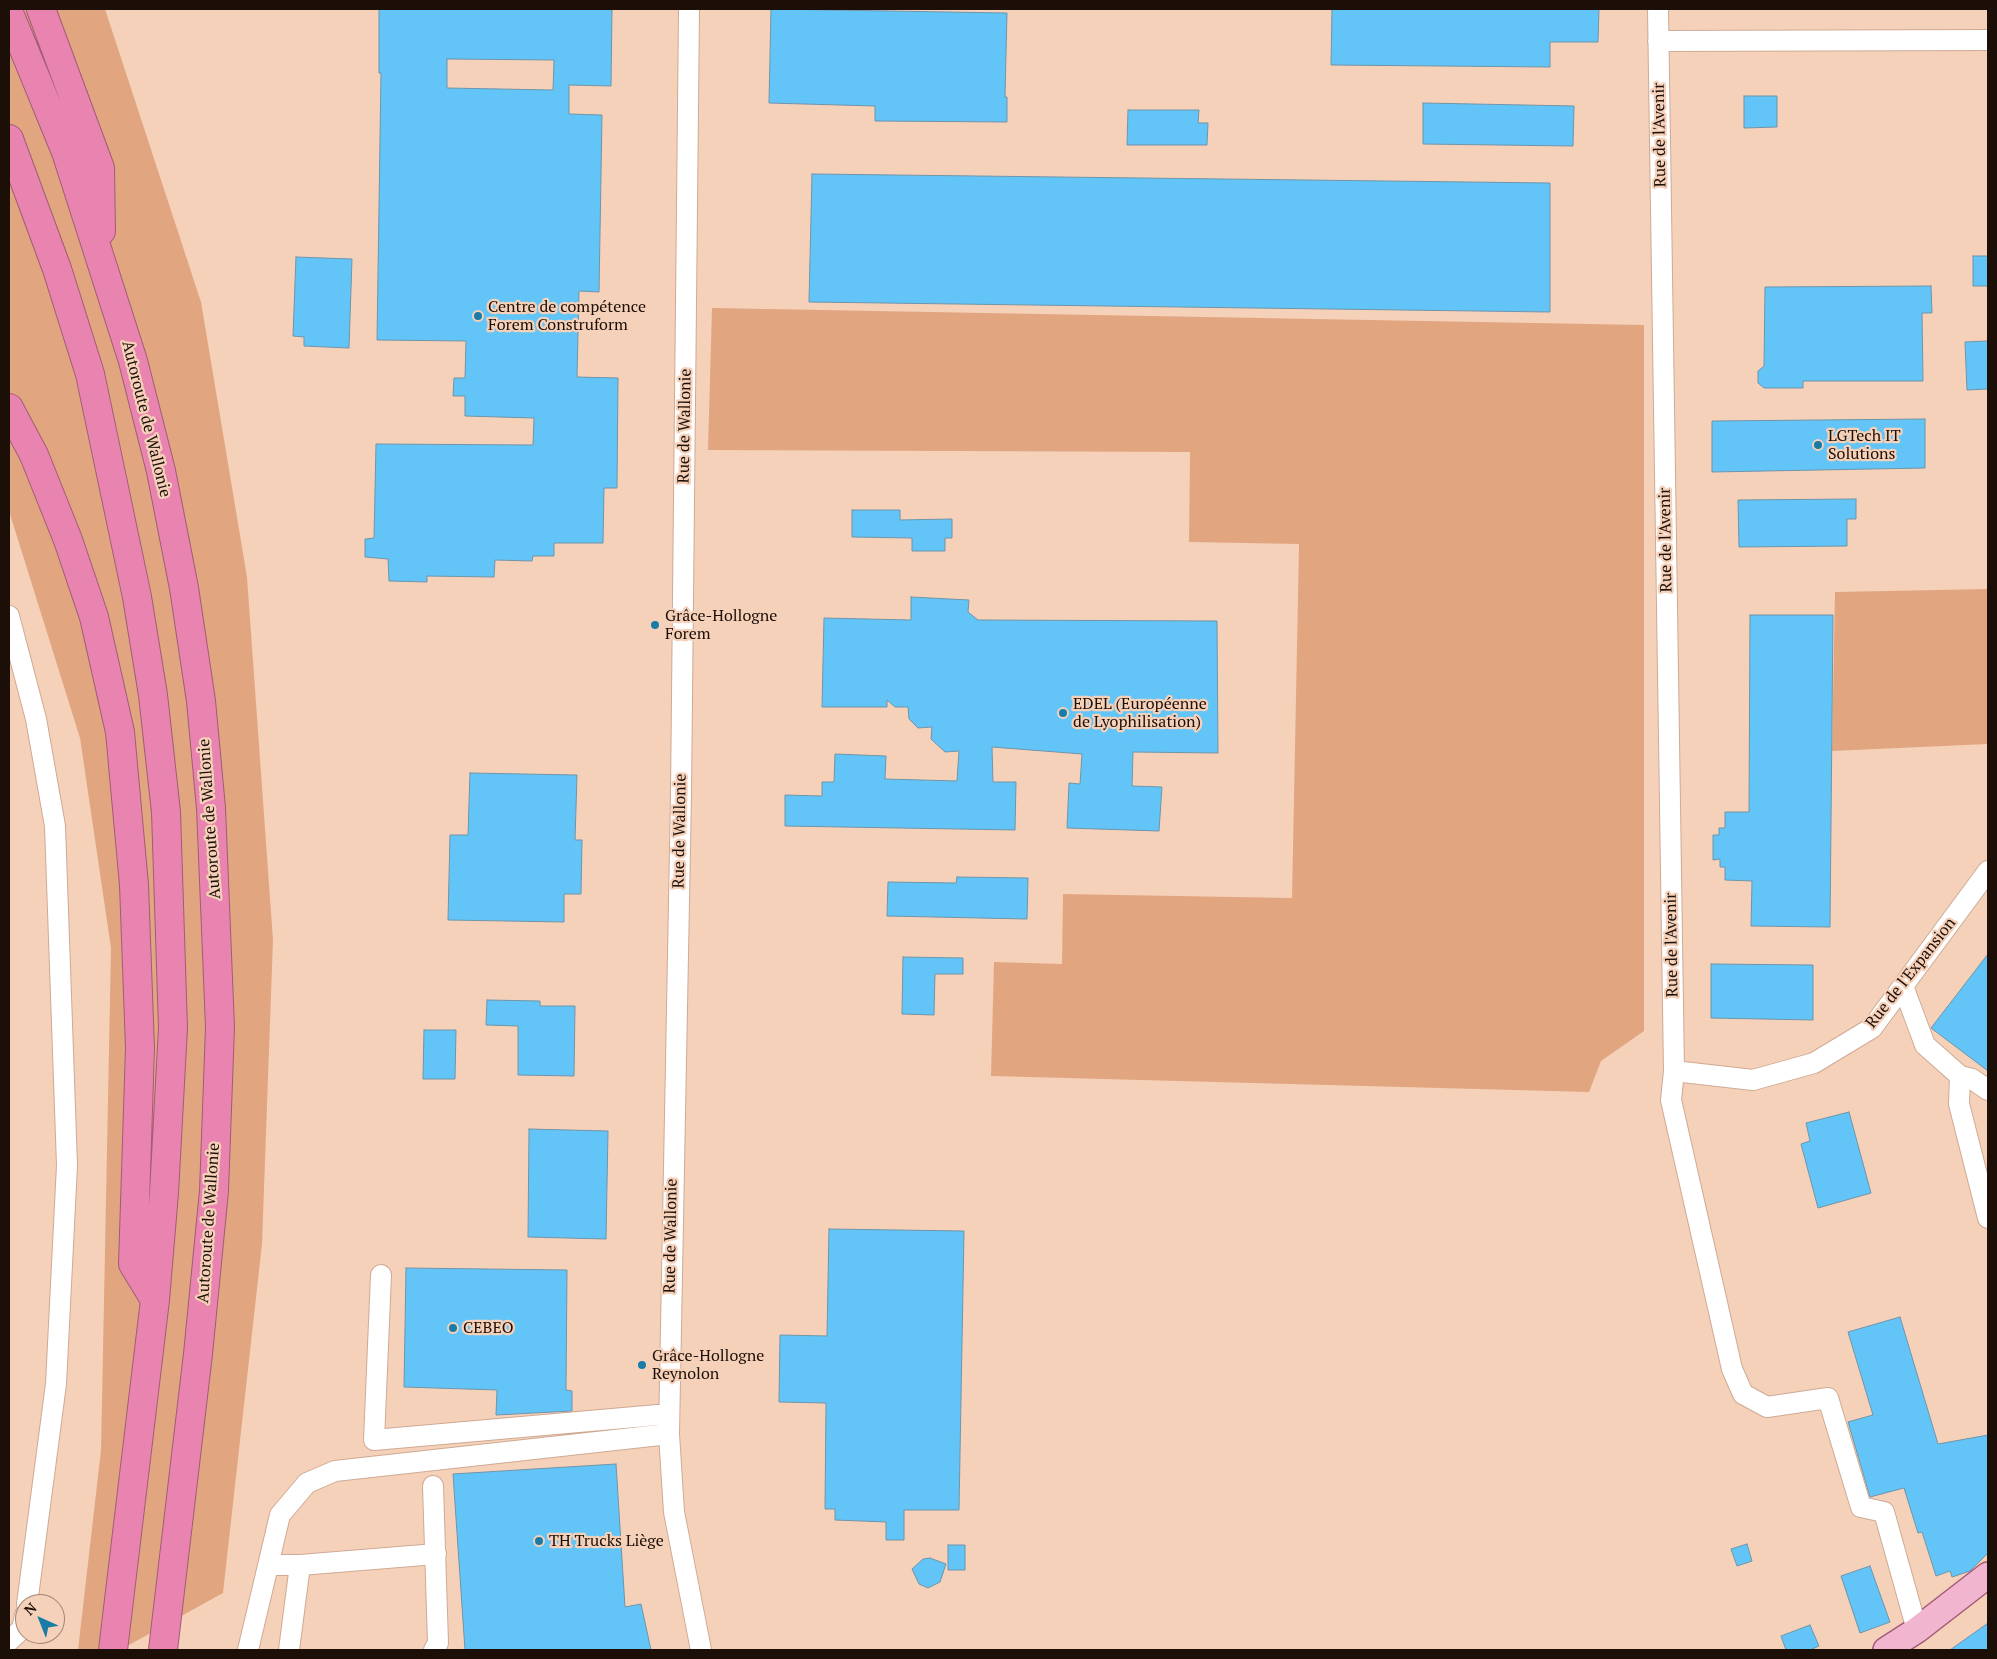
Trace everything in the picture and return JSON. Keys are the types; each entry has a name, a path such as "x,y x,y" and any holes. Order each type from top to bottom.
{"highway":[{"path":"41,9 100,168 101,256"},
{"name":"Autoroute de Wallonie","path":"9,13 66,152 101,256 133,361 158,462 184,588 201,701 211,808 220,1028 214,1191 198,1354 163,1650"},
{"path":"9,139 57,269 90,374 135,588 153,695 166,812 173,1028 164,1193 155,1300 113,1650"},
{"path":"9,408 34,456 70,548 94,617 120,732 134,884 140,1048 133,1264 155,1300"}],"main road":[{"path":"1886,1650 1987,1580"}],"street":[{"name":"Rue de Wallonie","path":"689,9 681,787 669,1434 674,1512 701,1650"},
{"name":"Rue de l'Avenir","path":"1658,9 1674,1071 1671,1100 1732,1369 1743,1394 1767,1408 1828,1398 1861,1507 1884,1512 1917,1630"},
{"path":"1658,41 1988,40"},
{"path":"9,616 36,719 54,826 67,1165 56,1384 28,1594"},
{"name":"Rue de l'Expansion","path":"1674,1071 1753,1080 1814,1063 1872,1028 1988,871"},
{"path":"1903,986 1925,1045 1960,1076 1972,1079 1988,1090"},
{"path":"1960,1076 1959,1104 1988,1218"},
{"path":"381,1275 374,1440 669,1414"},
{"path":"248,1650 280,1515 307,1482 335,1471 669,1434"},
{"path":"433,1486 438,1643 434,1650"},
{"path":"269,1565 300,1565 436,1554"},
{"path":"289,1650 300,1565"}],"shaded area":[{"path":"9,9 105,9 201,302 247,577 273,940 262,1244 223,1593 120,1650 78,1650 101,1450 111,948 80,738 9,511"},
{"path":"712,308 1644,325 1644,1031 1601,1061 1589,1092 991,1076 994,962 1062,964 1063,894 1292,898 1299,544 1189,542 1190,452 708,450"},
{"path":"1988,589 1988,744 1832,751 1835,592"}],"building":[{"name":"Centre de compétence Forem Construform","path":"379,9 612,9 611,86 569,85 569,114 602,115 599,292 579,291 577,377 618,378 617,488 604,488 603,543 554,543 554,556 533,556 532,561 495,560 494,577 427,576 427,582 389,581 388,559 365,557 365,539 374,538 376,444 533,445 534,418 465,416 465,396 453,396 454,378 465,378 466,341 377,340 381,73 379,73","holes":["447,59 554,60 553,90 447,88"]},
{"path":"771,9 1007,13 1005,97 1007,97 1007,122 875,121 875,106 769,103"},
{"path":"1332,9 1599,9 1598,42 1550,42 1550,67 1331,65"},
{"path":"1744,96 1777,96 1777,127 1744,128"},
{"path":"1423,103 1574,106 1573,146 1423,144"},
{"path":"1128,110 1199,110 1198,123 1208,123 1207,145 1127,145"},
{"path":"812,174 1550,183 1550,312 809,302"},
{"path":"1973,256 1988,256 1988,286 1973,286"},
{"path":"296,257 352,259 349,348 304,346 304,337 293,336"},
{"path":"1931,286 1932,313 1922,313 1923,381 1803,381 1803,388 1764,388 1758,383 1758,371 1764,366 1765,287"},
{"path":"1988,341 1988,389 1967,390 1965,342"},
{"name":"LGTech IT Solutions","path":"1925,419 1925,468 1712,472 1712,421"},
{"path":"1856,499 1856,519 1847,519 1847,546 1739,547 1738,500"},
{"path":"852,510 900,510 900,520 952,519 952,538 945,538 945,551 912,551 912,538 852,537"},
{"name":"EDEL (Européenne de Lyophilisation)","path":"911,597 969,600 968,612 978,620 1217,621 1218,753 1133,752 1132,786 1162,787 1159,831 1067,828 1069,783 1080,784 1082,754 992,747 993,782 1016,782 1015,830 785,826 785,795 822,796 822,782 834,782 835,754 886,756 885,779 957,781 959,751 945,752 931,739 932,727 918,728 909,719 908,707 895,707 887,700 887,707 822,707 824,618 911,620"},
{"path":"1750,615 1833,615 1830,927 1751,926 1752,881 1725,880 1725,867 1720,867 1720,859 1713,860 1713,835 1719,835 1719,828 1725,828 1725,812 1749,812"},
{"path":"470,773 577,775 575,840 582,840 581,894 564,894 564,922 448,920 450,835 468,835"},
{"path":"957,877 1028,878 1027,919 887,916 888,882 956,883"},
{"path":"1988,954 1988,1071 1931,1028"},
{"path":"903,957 963,958 963,974 935,974 934,1015 902,1014"},
{"path":"1711,964 1813,965 1813,1020 1711,1018"},
{"path":"487,1000 540,1001 540,1006 575,1006 574,1076 518,1075 518,1026 486,1025"},
{"path":"424,1030 456,1030 455,1079 423,1079"},
{"path":"1849,1112 1871,1193 1818,1208 1801,1144 1810,1141 1806,1123"},
{"path":"529,1129 608,1131 606,1239 528,1237"},
{"path":"829,1229 964,1231 959,1510 904,1510 904,1540 886,1540 886,1522 835,1520 835,1509 825,1509 826,1403 779,1402 780,1335 827,1336"},
{"path":"406,1268 567,1270 566,1390 572,1391 572,1411 496,1415 497,1390 404,1387"},
{"path":"1900,1317 1938,1444 1988,1435 1988,1553 1970,1571 1952,1577 1950,1571 1936,1576 1922,1532 1918,1533 1904,1488 1870,1497 1848,1422 1873,1415 1848,1332"},
{"name":"TH Trucks Liège","path":"616,1464 625,1607 641,1604 651,1650 465,1650 453,1474"},
{"path":"1747,1544 1752,1561 1737,1566 1731,1549"},
{"path":"948,1545 965,1545 965,1570 948,1570"},
{"path":"930,1558 946,1564 940,1582 928,1588 919,1584 912,1569 923,1559"},
{"path":"1870,1566 1890,1622 1860,1633 1841,1576"},
{"path":"1988,1623 1988,1650 1950,1650"},
{"path":"1810,1625 1819,1646 1810,1650 1786,1650 1781,1636"}],"place":[{"name":"Centre de compétence Forem Construform","path":"478,316"},
{"name":"LGTech IT Solutions","path":"1818,445"},
{"name":"Grâce-Hollogne Forem","path":"655,625"},
{"name":"EDEL (Européenne de Lyophilisation)","path":"1063,713"},
{"name":"CEBEO","path":"453,1328"},
{"name":"Grâce-Hollogne Reynolon","path":"642,1365"},
{"name":"TH Trucks Liège","path":"539,1541"}]}
